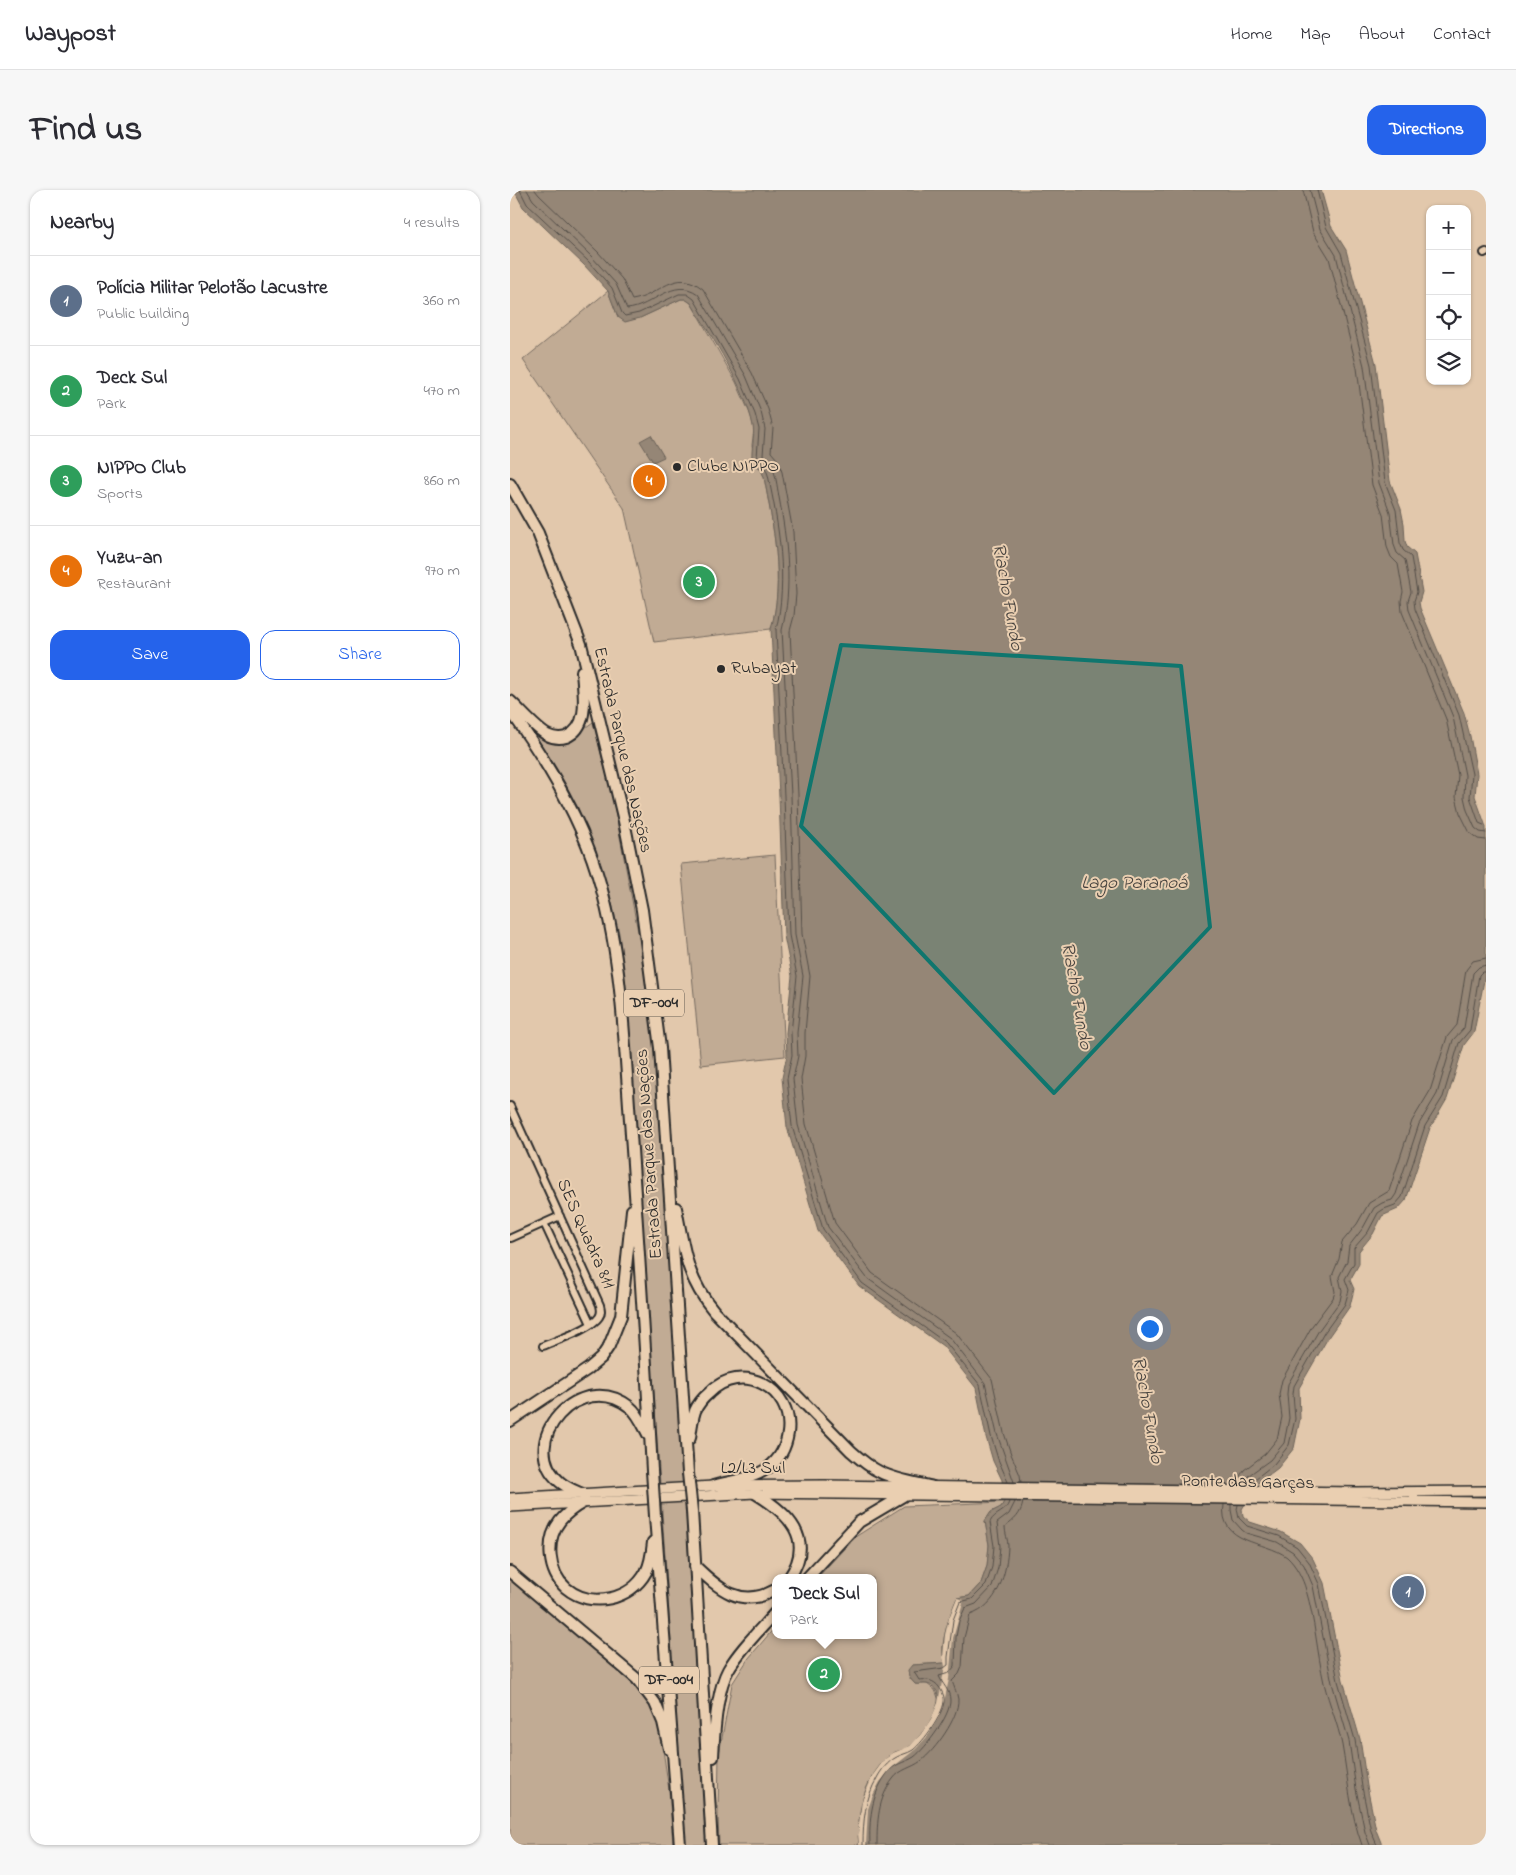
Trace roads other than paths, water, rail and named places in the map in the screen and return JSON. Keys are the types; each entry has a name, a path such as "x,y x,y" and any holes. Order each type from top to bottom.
{"highway":[{"name":"Estrada Parque das Nações","path":"510,484 538,533 581,644 624,821 642,910 660,1048 687,1470 692,1511 712,1845"},
{"path":"510,701 546,734 554,738 563,738 572,734 582,721 584,710 581,644"},
{"name":"Estrada Parque das Nações","path":"510,710 543,758 571,809 597,872 608,913 618,964 635,1194 652,1471 680,1845"},
{"path":"668,1169 688,1267 696,1286 714,1311 864,1463 878,1472 891,1477 933,1487"},
{"path":"510,1421 588,1369 601,1358 609,1346 621,1316 625,1292 630,1223 635,1194"},
{"path":"687,1470 692,1422 702,1400 713,1388 725,1381 740,1377 752,1378 763,1383 781,1400 786,1408 789,1427 786,1446 780,1456 764,1470 752,1476 713,1486"},
{"path":"651,1438 631,1407 612,1397 593,1395 580,1399 568,1405 552,1425 545,1444 545,1453 550,1469 560,1482 584,1498 559,1522 552,1538 550,1554 554,1570 561,1583 572,1592 586,1598 600,1600 614,1598 636,1586 646,1573 649,1564 656,1521"},
{"path":"755,1493 782,1510 796,1531 800,1546 795,1567 791,1574"},
{"path":"811,1574 859,1522 903,1496"},
{"path":"695,1566 729,1594 752,1598 772,1592"},
{"path":"510,1572 620,1663 642,1684 655,1703 663,1722 676,1784"},
{"path":"710,1790 713,1776 716,1724 724,1679 733,1662 772,1616"}],"main road":[{"name":"L2/L3 Sul","path":"510,1507 713,1486 996,1487"},
{"name":"Ponte das Garças","path":"996,1487 1486,1502"},
{"name":"Ponte das Garças","path":"980,1496 1281,1496 1486,1491"},
{"name":"L2/L3 Sul","path":"510,1498 584,1498 755,1493 980,1496"}],"street":[{"name":"SES Quadra 811","path":"510,1106 600,1305 601,1313 599,1318 591,1324"},
{"path":"511,1238 560,1216"},
{"path":"543,1346 591,1324 544,1223"}],"water":[{"name":"Lago Paranoá","path":"514,190 1321,190 1331,226 1346,250 1376,364 1390,481 1401,509 1407,547 1415,554 1422,592 1419,602 1420,608 1464,713 1477,774 1475,796 1486,827 1486,970 1474,1032 1464,1045 1447,1099 1430,1128 1406,1200 1398,1209 1382,1216 1373,1234 1359,1251 1359,1264 1350,1280 1354,1289 1350,1306 1329,1336 1299,1388 1300,1419 1294,1448 1278,1468 1258,1483 1242,1509 1243,1516 1250,1522 1281,1532 1300,1543 1313,1559 1324,1583 1343,1680 1360,1739 1376,1830 1382,1845 859,1845 861,1805 872,1777 888,1757 895,1752 907,1748 914,1742 928,1725 937,1705 938,1696 935,1689 927,1684 915,1684 909,1677 908,1670 912,1665 945,1663 943,1656 944,1639 948,1621 957,1598 969,1596 981,1583 987,1566 989,1545 985,1521 991,1512 1001,1507 1004,1502 1002,1480 993,1461 986,1437 976,1388 943,1346 859,1286 818,1231 787,1127 782,1078 787,1055 786,1033 792,976 784,936 771,629 777,591 776,553 764,477 761,469 752,461 753,426 749,411 736,379 691,303 681,299 640,318 625,322 618,317 608,291 584,265 523,207"},
{"path":"651,435 664,457 653,462 640,441"}],"place":[{"name":"Clube NIPPO","path":"677,467"},
{"name":"Yuzu-an","path":"649,481"},
{"name":"NIPPO Club","path":"699,582"},
{"name":"Rubayat","path":"721,669"},
{"name":"Polícia Militar Pelotão Lacustre","path":"1408,1592"},
{"name":"Deck Sul","path":"824,1674"}],"water label":[{"name":"Riacho Fundo","path":"1007,597"},
{"name":"Riacho Fundo","path":"1076,996"},
{"name":"Riacho Fundo","path":"1147,1410"}]}
